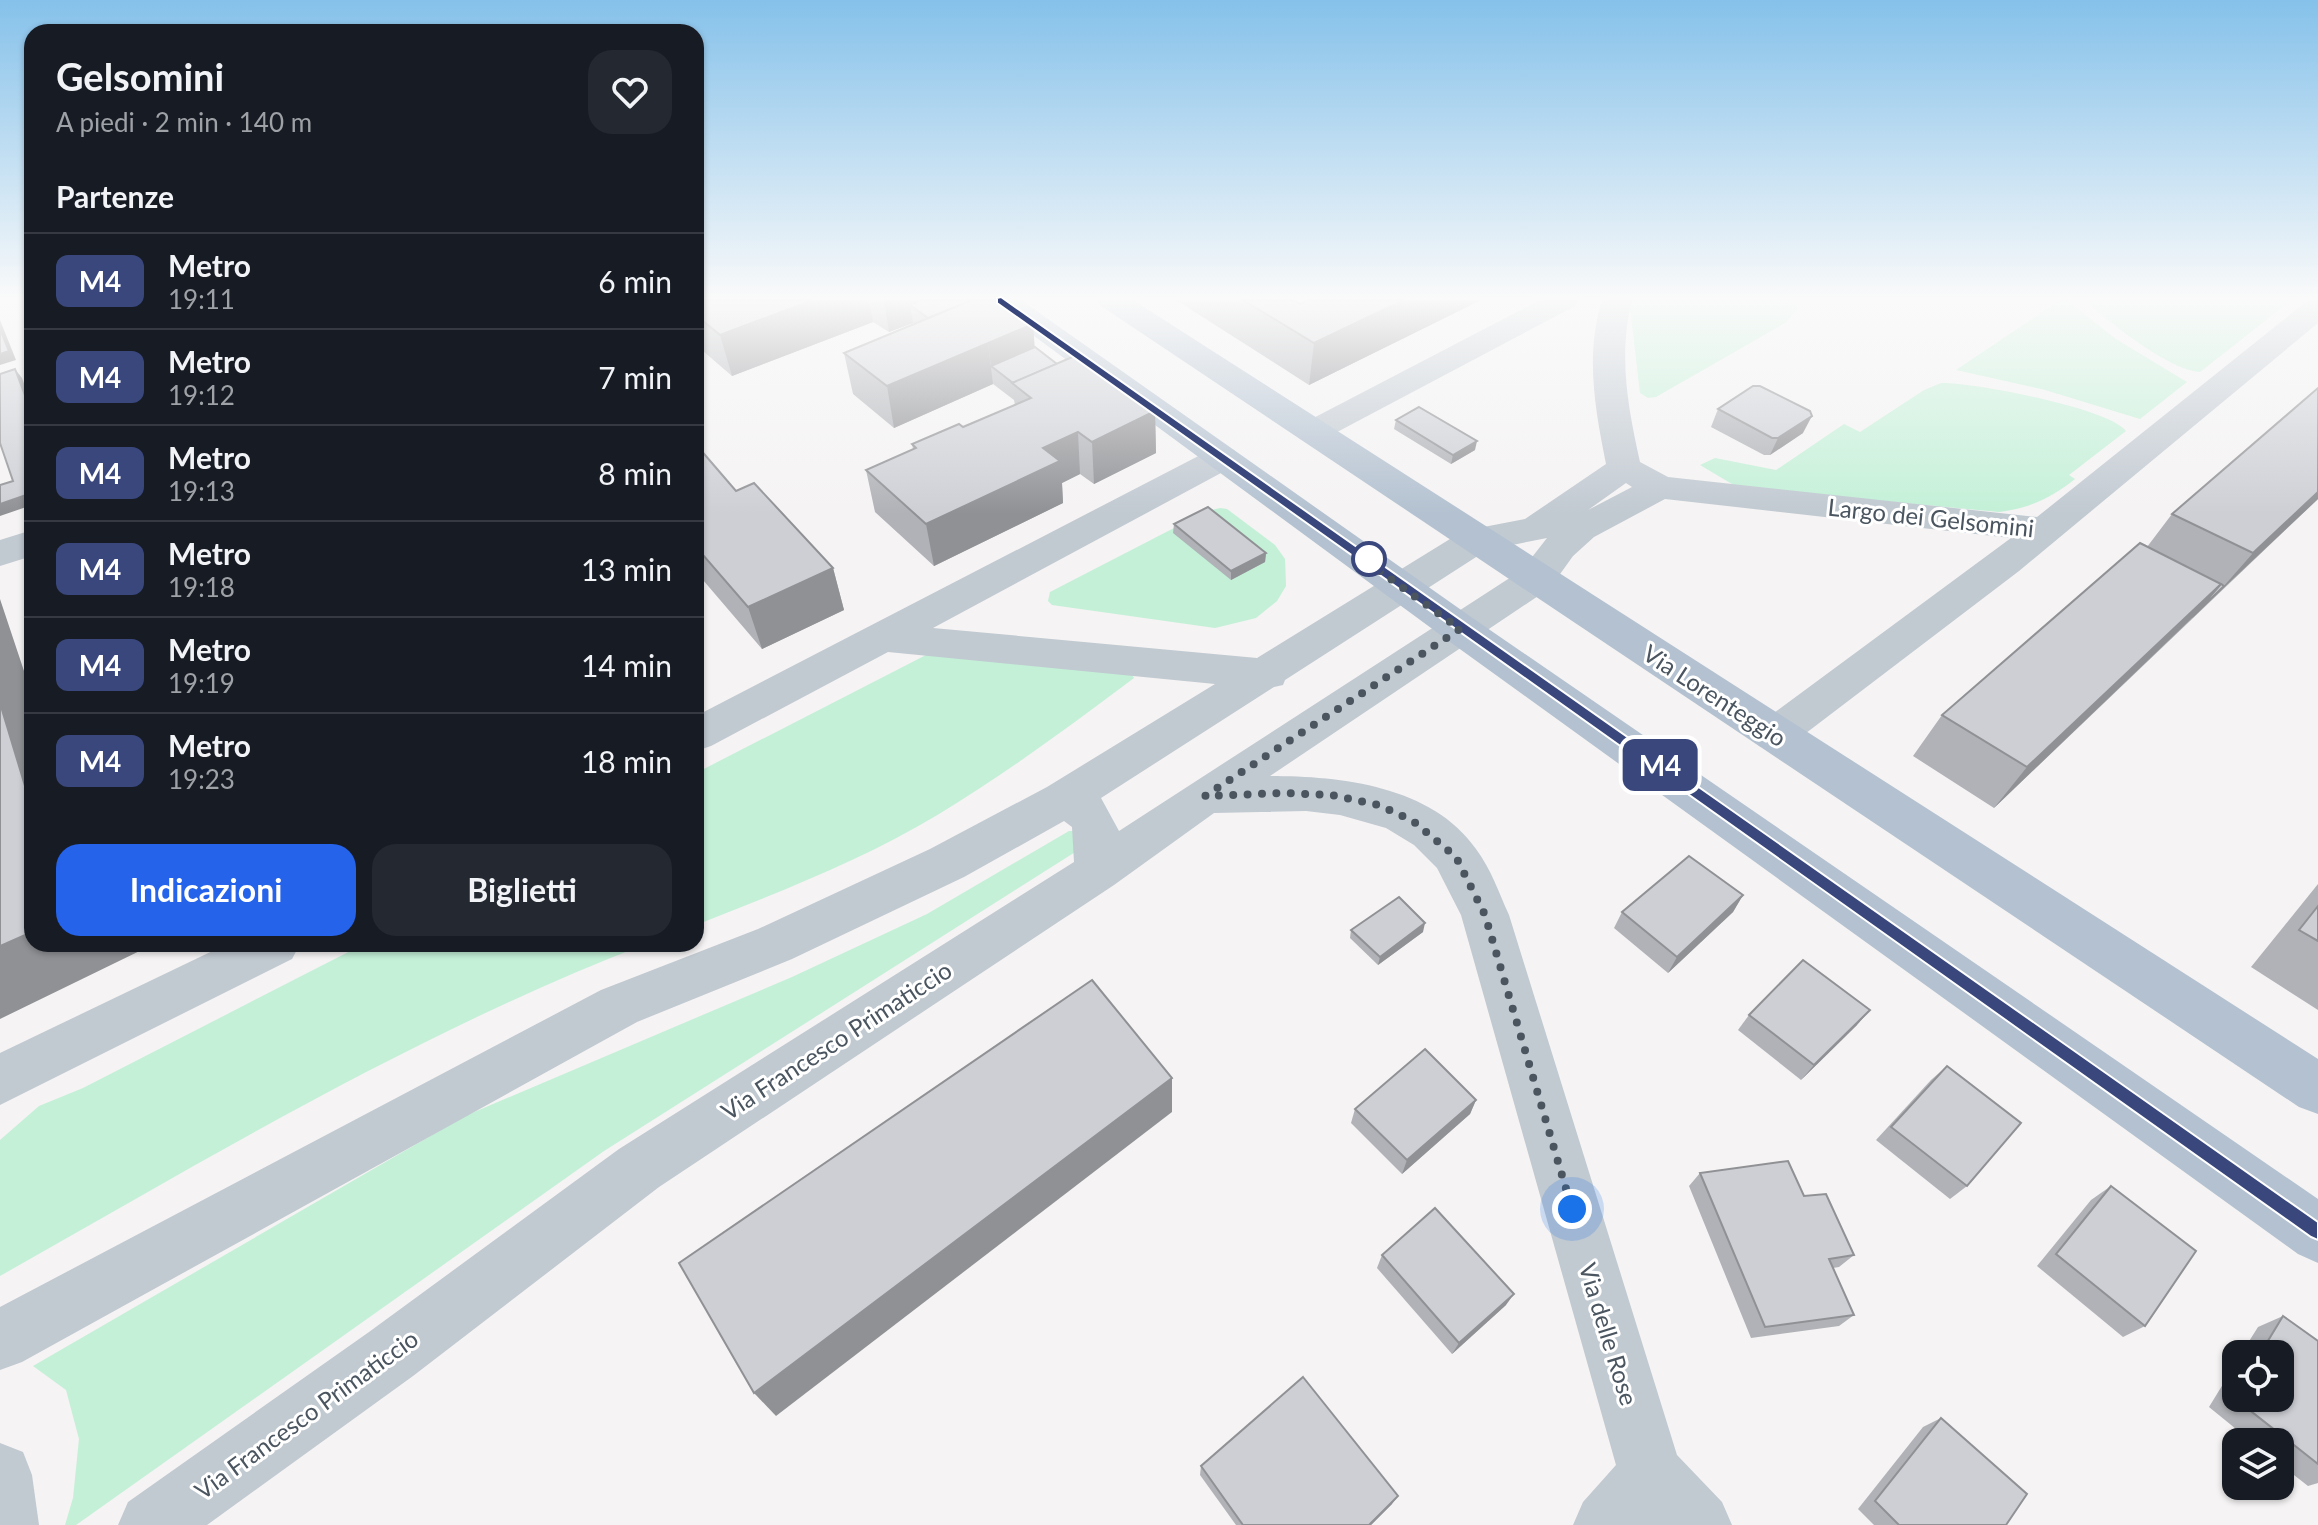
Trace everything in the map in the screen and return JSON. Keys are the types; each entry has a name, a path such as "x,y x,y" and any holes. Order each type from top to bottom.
{"main road":[{"path":"1100,371 2318,1234"},
{"name":"Via Lorenteggio","path":"1220,371 2318,1089"}],"street":[{"path":"1312,432 1428,371"},
{"path":"0,1340 619,1006 775,944 947,863 1063,800 1268,674 1476,540 1536,529 1624,468 1612,411 1611,371"},
{"name":"Largo dei Gelsomini","path":"1624,468 1660,487 2044,530 2240,371"},
{"path":"704,731 1222,458"},
{"path":"1536,579 1560,547 1581,529 1660,487"},
{"path":"1774,735 2006,562 2044,530"},
{"path":"0,554 24,545"},
{"name":"Via Francesco Primaticcio","path":"151,1525 391,1354 639,1168 1097,871 1205,796 1536,579"},
{"path":"882,637 1268,674"},
{"name":"Via delle Rose","path":"1205,796 1331,795 1379,805 1413,821 1456,857 1485,915 1651,1474 1699,1525"},
{"path":"1063,800 1082,805 1093,817 1097,871"},
{"path":"0,1080 259,952"},
{"path":"1606,1525 1651,1474"},
{"path":"0,1475 6,1525"}],"green space":[{"path":"1637,371 1701,371 1656,397 1648,398 1640,393"},
{"path":"1961,371 2169,371 2187,382 2140,419 2045,390"},
{"path":"1941,383 2009,392 2068,405 2114,422 2126,431 2069,475 2075,479 2057,492 2030,505 1999,512 1737,487 1700,465 1715,458 1776,470 1844,424 1860,432 1924,390"},
{"path":"1227,509 1275,545 1285,559 1286,586 1277,601 1256,618 1215,628 1052,605 1048,601 1050,592 1207,511"},
{"path":"926,655 1128,669 1134,678 1014,765 910,831 820,874 704,922 704,769"},
{"path":"1069,831 1085,831 1080,849 604,1151 76,1525 65,1525 73,1498 79,1439 66,1390 33,1366 465,1116 792,977 927,914"},
{"path":"348,952 626,952 562,978 398,1056 237,1142 0,1276 0,1140 39,1106 83,1088"}],"building":[{"path":"16,371 24,393 24,496 0,504 0,485 13,481 0,443 0,374"},
{"path":"868,371 922,371 887,386"},
{"path":"998,371 1040,371 1013,383"},
{"path":"1039,371 1100,371 1155,411 1092,442 1078,432 1043,448 1060,461 926,524 866,470 916,448 912,444 959,424 963,427 1031,398 1012,383"},
{"path":"1753,386 1760,386 1810,411 1812,416 1778,438 1772,438 1718,409"},
{"path":"2318,388 2318,492 2253,553 2172,514"},
{"path":"1419,407 1477,441 1453,455 1396,420"},
{"path":"704,454 736,491 754,483 833,568 748,607 704,556"},
{"path":"1208,507 1266,553 1231,571 1174,524"},
{"path":"2140,543 2221,584 2027,767 1942,715"},
{"path":"2221,584 2224,586 2192,617"},
{"path":"0,703 24,782 24,936 0,946"},
{"path":"1689,856 1743,895 1677,957 1622,912"},
{"path":"1399,897 1425,923 1380,957 1351,930"},
{"path":"2318,906 2318,941 2299,930"},
{"path":"1803,960 1870,1010 1814,1065 1749,1015"},
{"path":"1092,980 1172,1078 754,1393 679,1263"},
{"path":"1425,1049 1476,1100 1407,1160 1355,1109"},
{"path":"1947,1066 2021,1123 1967,1186 1891,1127"},
{"path":"1788,1161 1804,1196 1826,1194 1854,1255 1829,1259 1854,1315 1765,1327 1700,1173"},
{"path":"2111,1186 2196,1251 2145,1326 2056,1254"},
{"path":"1435,1208 1514,1294 1459,1343 1382,1255"},
{"path":"2283,1316 2318,1341 2318,1464 2294,1445 2294,1428 2272,1428 2252,1412 2294,1412 2294,1340 2268,1340"},
{"path":"1303,1377 1398,1496 1369,1525 1243,1525 1201,1466"},
{"path":"1941,1418 2027,1494 2006,1525 1899,1525 1875,1501"}],"metro line":[{"name":"M4","path":"1102,371 2318,1229"}],"route":[{"path":"1369,559 1356,554 1460,629 1205,796 1331,795 1379,805 1413,821 1456,857 1485,915 1572,1209"}]}
